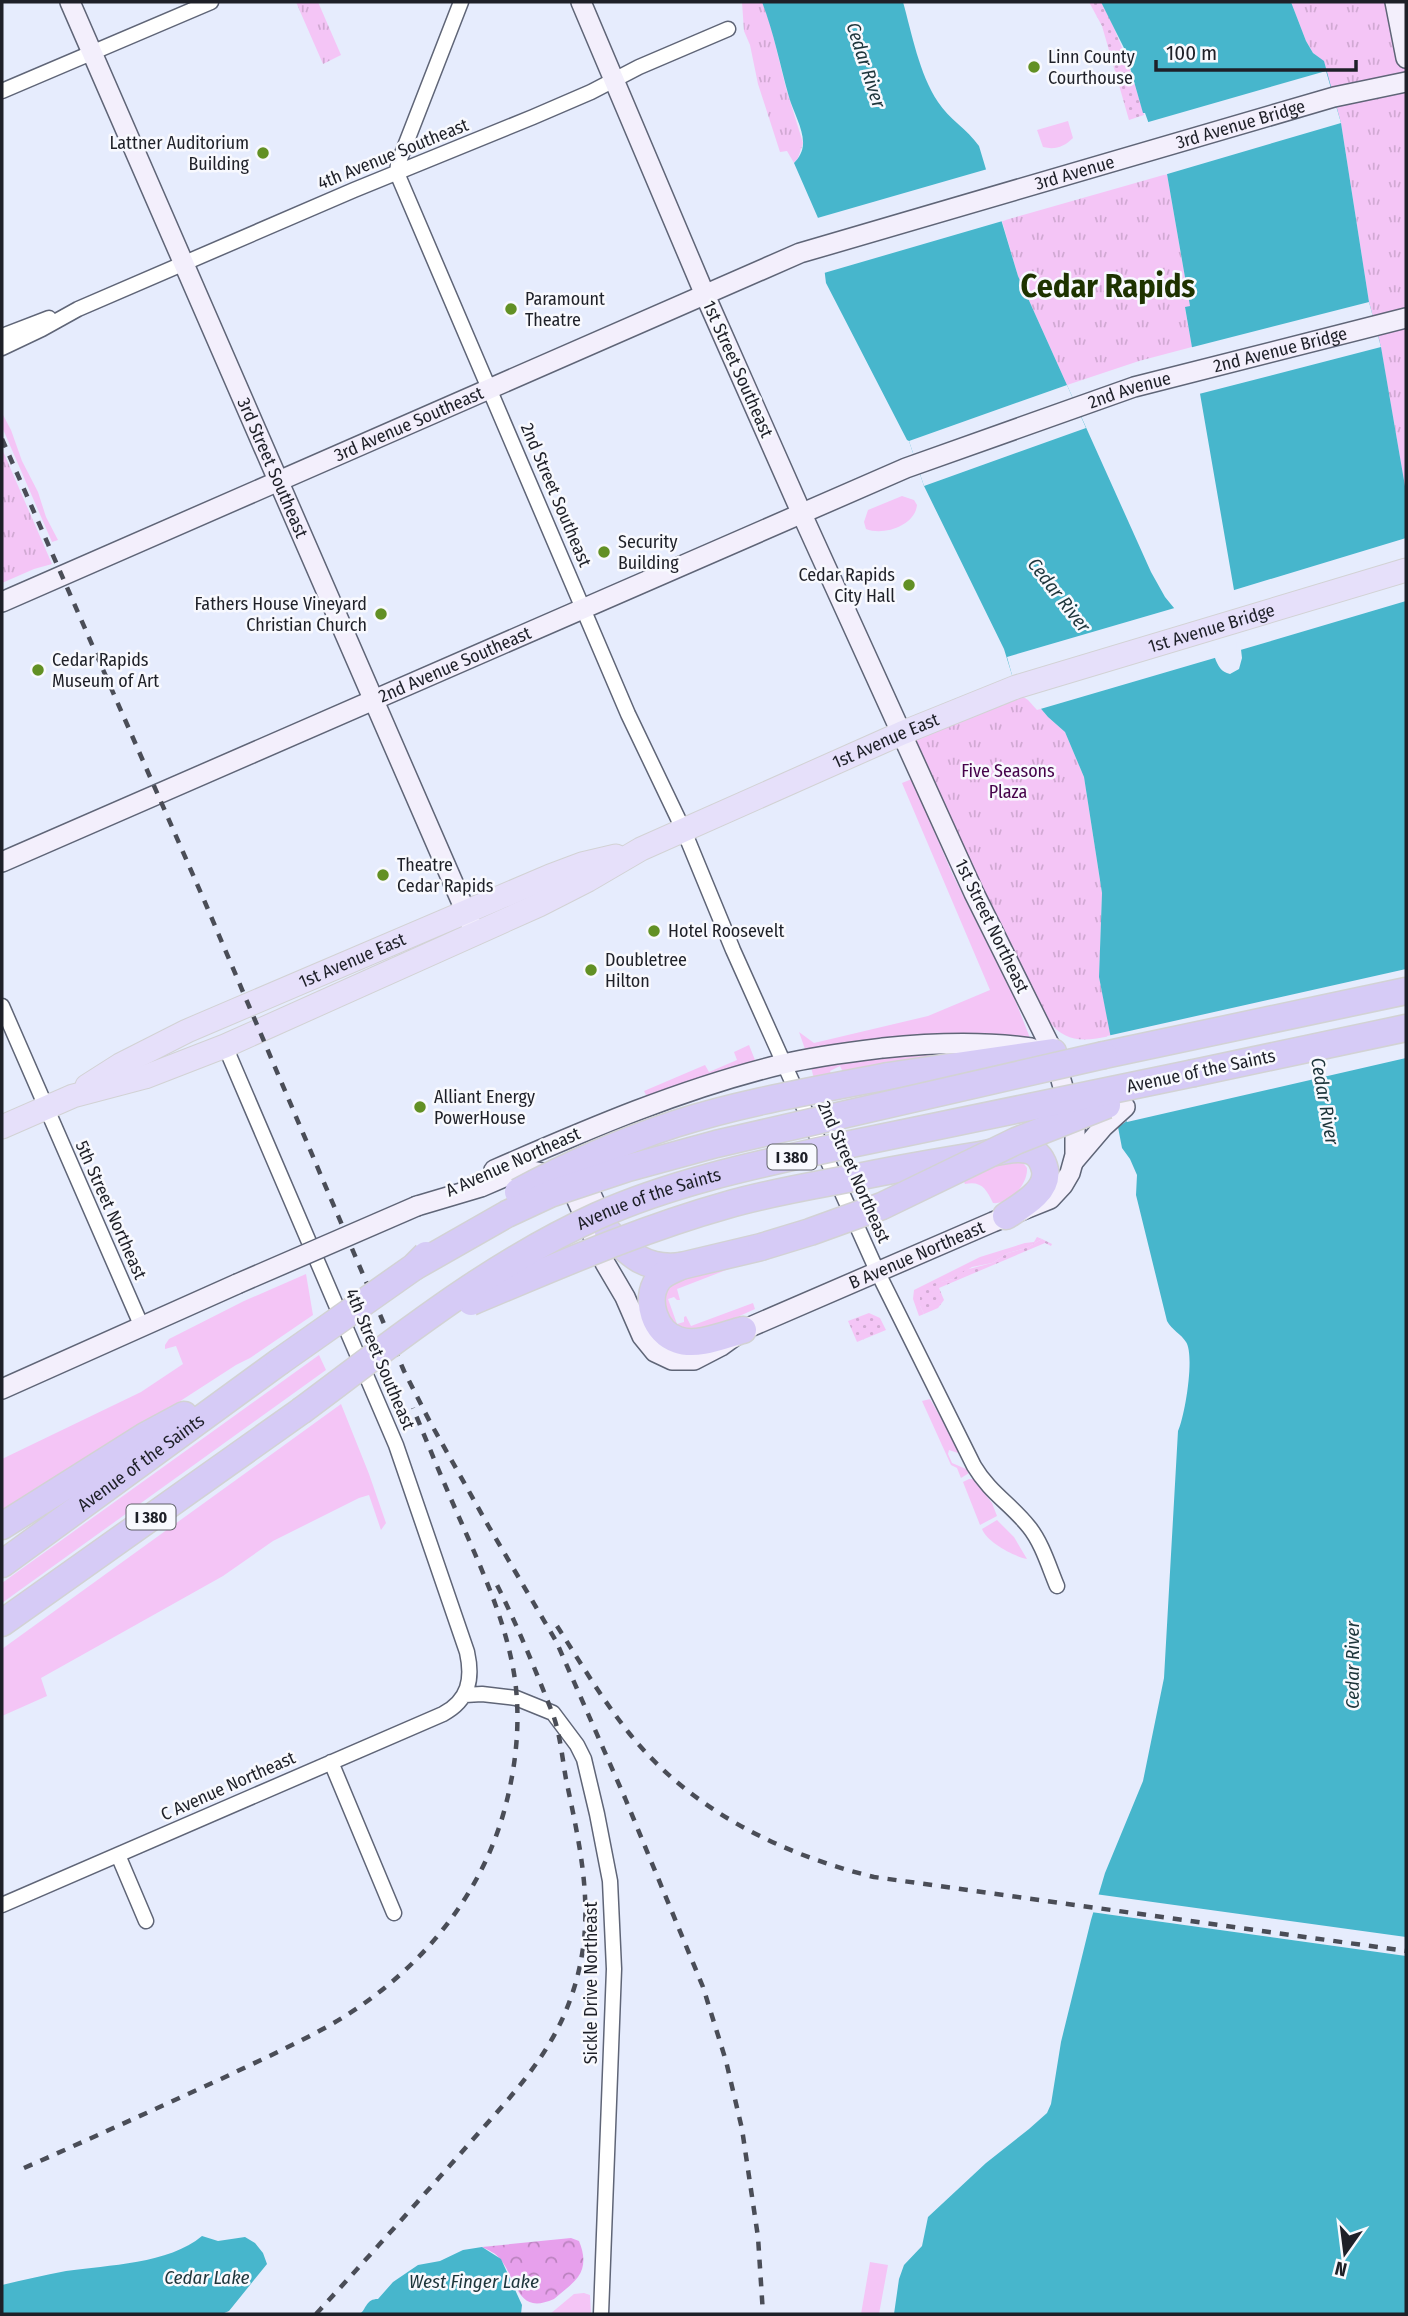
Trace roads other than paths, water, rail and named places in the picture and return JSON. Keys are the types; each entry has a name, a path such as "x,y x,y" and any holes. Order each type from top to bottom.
{"highway":[{"path":"1354,1003 1406,985"},
{"name":"Avenue of the Saints","path":"414,1267 528,1204 628,1168 716,1144 933,1093 1406,992"},
{"name":"Avenue of the Saints","path":"2,1623 300,1411 420,1322 485,1278 564,1232 598,1216 675,1187 773,1161 1406,1028"},
{"path":"414,1267 459,1227 484,1210 598,1152 701,1116 888,1076 1053,1052"},
{"path":"608,1232 624,1249 645,1264 663,1267 681,1266 761,1247 810,1233 882,1206 1050,1126 1194,1073"},
{"path":"926,1164 1074,1122"},
{"path":"420,1322 595,1250 727,1205 926,1164 1013,1150 1029,1150 1037,1154 1045,1168 1044,1183 1030,1199 1006,1216"},
{"path":"681,1266 659,1278 654,1287 652,1307 661,1328 677,1340 687,1342 743,1331"},
{"name":"I 380","path":"270,1369 414,1267"},
{"path":"2,1526 145,1436 270,1369"},
{"name":"Avenue of the Saints","path":"2,1564 270,1369"}],"main road":[{"name":"1st Avenue Bridge","path":"1016,687 1406,570"},
{"name":"1st Avenue East","path":"73,1096 120,1065 187,1031 471,923 563,894 641,849 902,733 1016,687"},
{"name":"1st Avenue East","path":"2,1127 73,1096 145,1077 225,1046 471,923"}],"street":[{"name":"3rd Street Southeast","path":"70,2 471,923"},
{"path":"2,91 211,2"},
{"path":"397,173 398,164 461,2"},
{"name":"1st Street Southeast","path":"582,2 705,295 902,733"},
{"path":"1395,2 1406,58"},
{"name":"4th Avenue Southeast","path":"2,336 71,312 533,117 728,29"},
{"name":"3rd Avenue Bridge","path":"1146,151 1334,97 1406,82"},
{"name":"3rd Avenue","path":"817,247 1146,151"},
{"name":"2nd Street Southeast","path":"397,173 628,713 684,831"},
{"name":"3rd Avenue Southeast","path":"2,602 817,247"},
{"name":"4th Avenue Southeast","path":"2,348 43,329 71,312"},
{"name":"2nd Avenue Bridge","path":"1184,373 1406,318"},
{"name":"2nd Avenue","path":"911,466 1076,406 1184,373"},
{"name":"2nd Avenue Southeast","path":"2,862 911,466"},
{"name":"1st Street Northeast","path":"902,733 974,893 1053,1052 1074,1122"},
{"name":"2nd Street Northeast","path":"684,831 733,950 878,1273 974,1466 982,1479 1031,1530 1057,1586"},
{"name":"5th Street Northeast","path":"2,1006 142,1327"},
{"name":"A Avenue Northeast","path":"2,1389 417,1206 487,1172 577,1133 678,1095 785,1063 910,1045 978,1044 1053,1052"},
{"name":"4th Street Southeast","path":"225,1046 396,1445 467,1652 470,1677 465,1695"},
{"name":"B Avenue Northeast","path":"1073,1162 1103,1127 1125,1107"},
{"name":"B Avenue Northeast","path":"625,1297 648,1344 655,1352 672,1360 694,1360 743,1331 1050,1199 1063,1185 1073,1162 1076,1139 1074,1122"},
{"path":"577,1133 574,1144 575,1159 608,1232 625,1297"},
{"path":"417,1206 463,1193 512,1174 532,1171 553,1175 572,1189 605,1263 625,1297"},
{"name":"Sickle Drive Northeast","path":"465,1695 508,1697 553,1713 584,1759 595,1802 610,1881 614,1969 601,2314"},
{"name":"C Avenue Northeast","path":"2,1905 443,1714 465,1695"},
{"path":"331,1762 394,1913"},
{"path":"118,1855 146,1922"}],"water":[{"name":"Cedar River","path":"762,2 903,2 931,91 942,108 979,146 1018,276 1151,572 1165,597 1215,658 1220,668 1230,674 1239,669 1242,658 1234,590 1185,307 1190,306 1167,174 1143,113 1125,50 1101,2 1291,2 1306,41 1313,53 1324,61 1341,123 1369,302 1381,347 1406,492 1406,2314 894,2314 899,2279 904,2265 922,2246 928,2217 986,2163 1047,2113 1051,2104 1061,2042 1091,1920 1105,1873 1143,1781 1164,1678 1178,1431 1186,1400 1190,1359 1186,1342 1167,1321 1136,1195 1137,1175 1122,1148 1118,1127 1127,1121 1099,977 1102,893 1084,777 1065,732 1031,697 1016,688 1004,649 924,486 909,441 826,283 818,218 794,163 802,149 802,133"},
{"name":"Cedar Lake","path":"202,2236 218,2241 245,2237 255,2243 267,2264 229,2311 222,2314 2,2314 2,2285 66,2271 156,2258"},
{"name":"West Finger Lake","path":"482,2247 501,2259 522,2305 521,2314 360,2314 369,2302 378,2299 393,2282 418,2265 440,2261 463,2250"}],"railway":[{"path":"2,439 204,900 404,1371 489,1527 556,1641 625,1798 703,1987 726,2061 742,2129 758,2237 763,2314"},
{"path":"24,2168 221,2079 321,2030 353,2011 384,1989 412,1964 460,1907 479,1874 506,1804 517,1731 517,1694 502,1623 413,1408"},
{"path":"316,2314 520,2085 558,2028 577,1979 583,1950 585,1894 578,1838 559,1736 539,1680 497,1585"},
{"path":"557,1626 610,1707 653,1760 680,1785 709,1806 772,1842 805,1856 874,1877 1406,1951"}],"place":[{"name":"Linn County Courthouse","path":"1034,67"},
{"name":"Lattner Auditorium Building","path":"263,153"},
{"name":"Paramount Theatre","path":"511,309"},
{"name":"Security Building","path":"604,552"},
{"name":"Cedar Rapids City Hall","path":"909,585"},
{"name":"Fathers House Vineyard Christian Church","path":"381,614"},
{"name":"Cedar Rapids Museum of Art","path":"38,670"},
{"name":"Theatre Cedar Rapids","path":"383,875"},
{"name":"Hotel Roosevelt","path":"654,931"},
{"name":"Doubletree Hilton","path":"591,970"},
{"name":"Alliant Energy PowerHouse","path":"420,1107"}],"district":[{"name":"Cedar Rapids","path":"1108,286"}],"park label":[{"name":"Five Seasons Plaza","path":"1008,781"}]}
